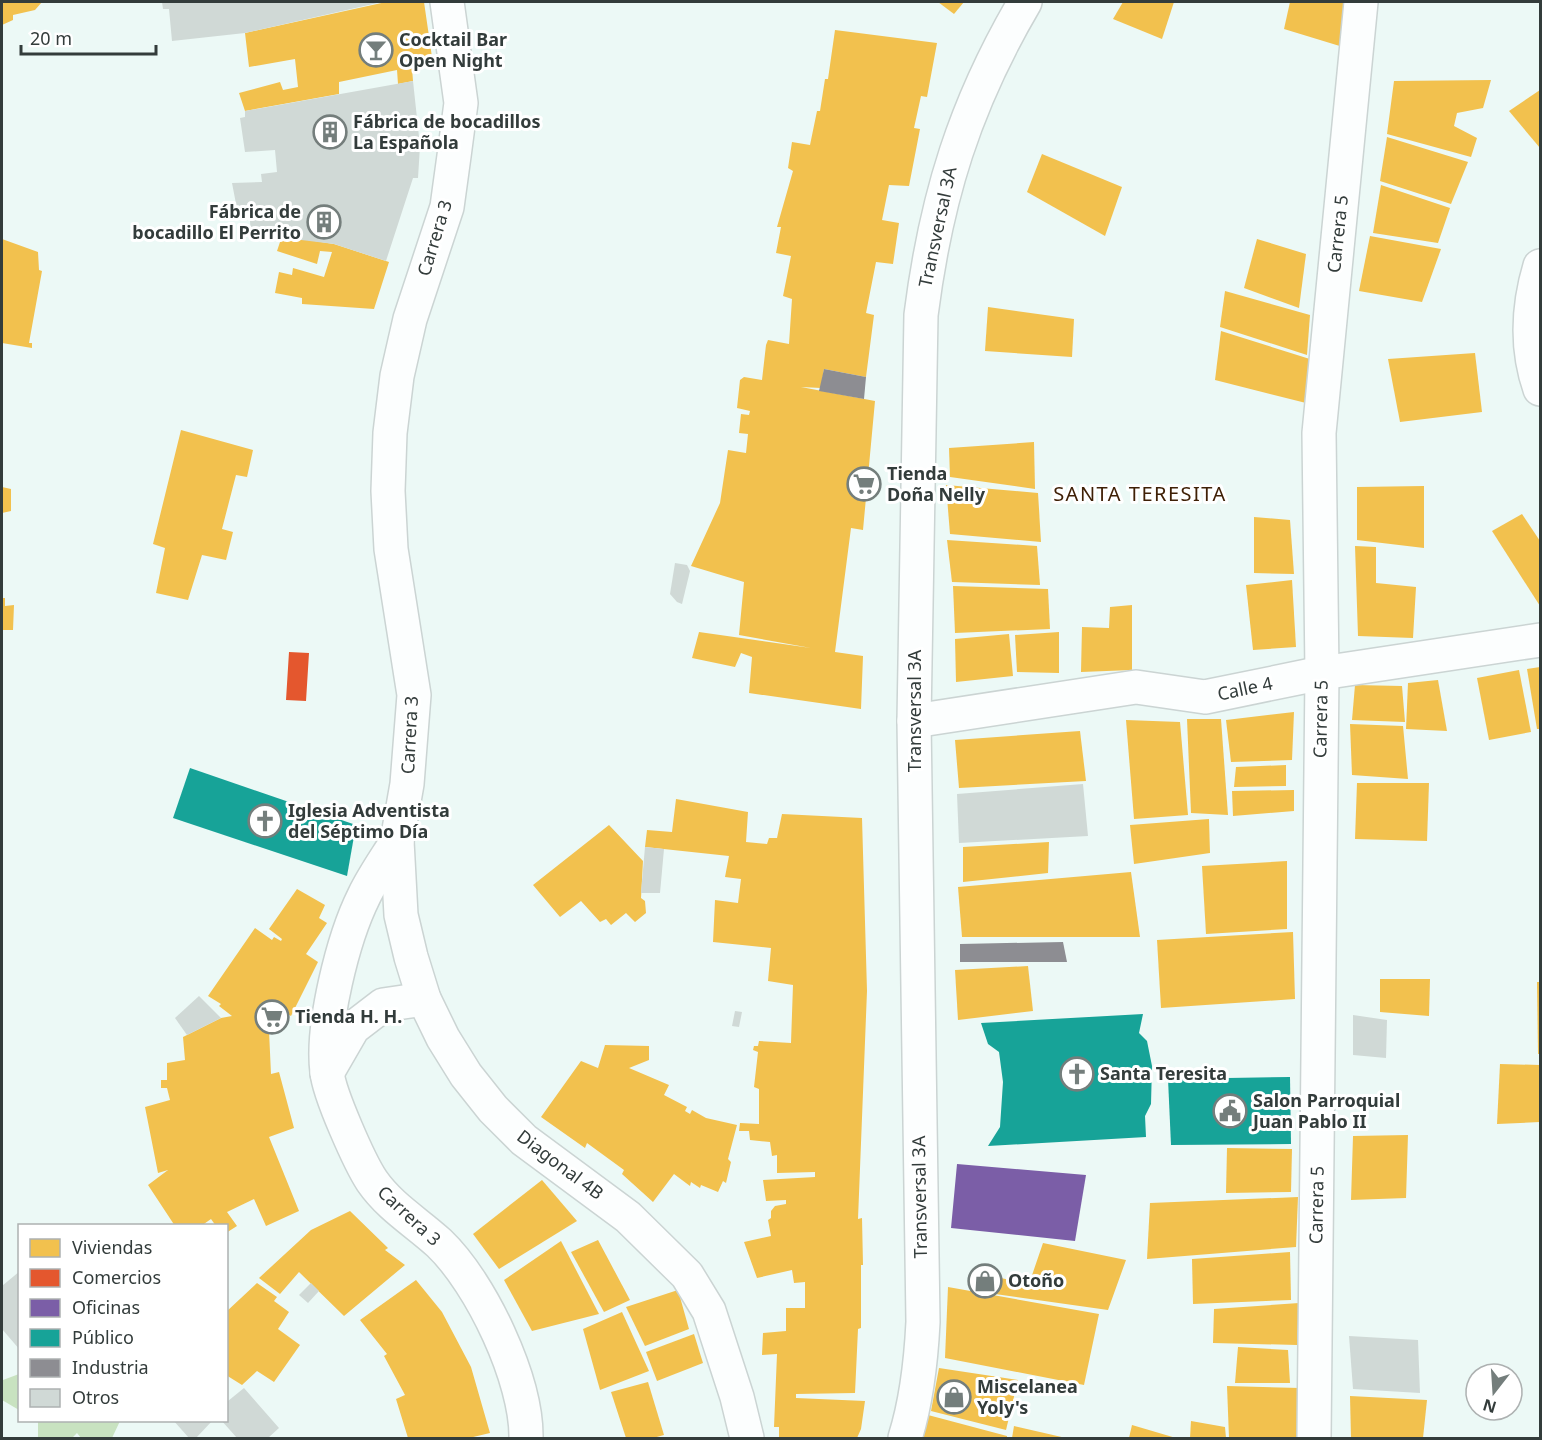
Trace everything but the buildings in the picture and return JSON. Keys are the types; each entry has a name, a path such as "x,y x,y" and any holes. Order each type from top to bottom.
{"street":[{"name":"Carrera 3","path":"447,2 461,103 454,156 447,207 410,319 397,376 390,433 388,491 391,549 414,695 410,762 397,841 364,896 342,963 332,1002 327,1073 355,1148 372,1182 403,1216 439,1243 462,1270 480,1301 512,1364 521,1398 526,1438"},
{"name":"Transversal 3A","path":"905,1438 913,1412 921,1367 923,1322 914,721 921,315 929,257 941,200 957,145 978,90 1025,2"},
{"name":"Carrera 5","path":"1314,1438 1322,673 1319,433 1361,2"},
{"path":"1540,266 1534,287 1530,318 1531,349 1540,389"},
{"name":"Calle 4","path":"914,721 1136,687 1205,697 1322,673 1540,640"},
{"name":"Diagonal 4B","path":"397,841 401,915 424,999 443,1038 466,1075 493,1109 524,1140 628,1217 687,1275 709,1311 737,1397 747,1438"},
{"path":"327,1073 353,1028 383,1005 424,999"}],"green space":[{"path":"18,1375 18,1409 2,1400 3,1380"},
{"path":"38,1422 120,1422 112,1438 81,1438 77,1433 72,1438 38,1438"}],"place":[{"name":"Cocktail Bar Open Night","path":"376,50"},
{"name":"Fábrica de bocadillos La Española","path":"330,132"},
{"name":"Fábrica de bocadillo El Perrito","path":"324,222"},
{"name":"Tienda Doña Nelly","path":"864,484"},
{"name":"Iglesia Adventista del Séptimo Día","path":"265,821"},
{"name":"Tienda H. H.","path":"272,1017"},
{"name":"Santa Teresita","path":"1077,1074"},
{"name":"Salon Parroquial Juan Pablo II","path":"1230,1111"},
{"name":"Otoño","path":"985,1281"},
{"name":"Miscelanea Yoly's","path":"954,1397"}],"district":[{"name":"SANTA TERESITA","path":"1140,494"}]}
